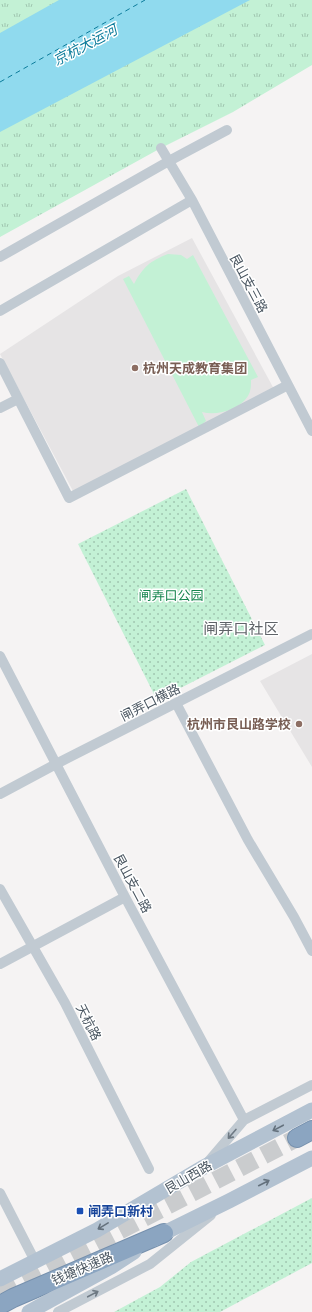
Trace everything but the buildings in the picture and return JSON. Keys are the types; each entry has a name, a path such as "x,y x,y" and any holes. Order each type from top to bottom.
{"highway":[{"name":"钱塘快速路","path":"0,1305 164,1233"}],"main road":[{"name":"艮山西路","path":"0,1279 97,1230 202,1168 312,1110"},
{"path":"28,1312 111,1267 164,1233 312,1158"}],"street":[{"path":"0,257 169,161 227,130"},
{"name":"艮山支三路","path":"161,148 192,200 312,431"},
{"path":"0,311 192,200"},
{"path":"0,363 68,498 288,385"},
{"path":"0,408 18,399"},
{"name":"闸弄口横路","path":"0,794 312,634"},
{"name":"艮山支二路","path":"0,656 125,897 244,1120"},
{"path":"176,703 248,840 294,917 312,951"},
{"name":"天杭路","path":"0,889 65,1004 150,1169"},
{"path":"0,964 125,897"},
{"path":"202,1168 244,1120 312,1085"},
{"path":"0,1193 35,1261"},
{"path":"64,1311 150,1264 229,1201"}],"shaded area":[{"name":"杭州天成教育集团","path":"192,238 274,389 73,491 0,354 118,276"},
{"name":"杭州市艮山路学校","path":"312,654 312,767 260,681"}],"green space":[{"path":"0,0 312,0 312,65 233,112 161,148 0,237"},
{"path":"168,254 181,255 187,259 193,255 258,377 251,380 249,394 239,405 227,411 214,413 202,412 206,421 199,427 123,279 129,276 134,284 148,265 156,259"},
{"name":"闸弄口公园","path":"186,489 265,645 157,700 78,544"},
{"path":"312,1198 312,1263 220,1312 114,1312 160,1287 191,1262"}],"water":[{"name":"京杭大运河","path":"59,0 250,0 0,132 0,33"}],"ferry route":[{"path":"0,82 145,0"}],"tunnel":[{"path":"0,1293 297,1138"}],"place":[{"name":"杭州天成教育集团","path":"135,368"},
{"name":"杭州市艮山路学校","path":"299,724"},
{"name":"闸弄口新村","path":"80,1211"}],"district":[{"name":"闸弄口社区","path":"241,629"}]}
